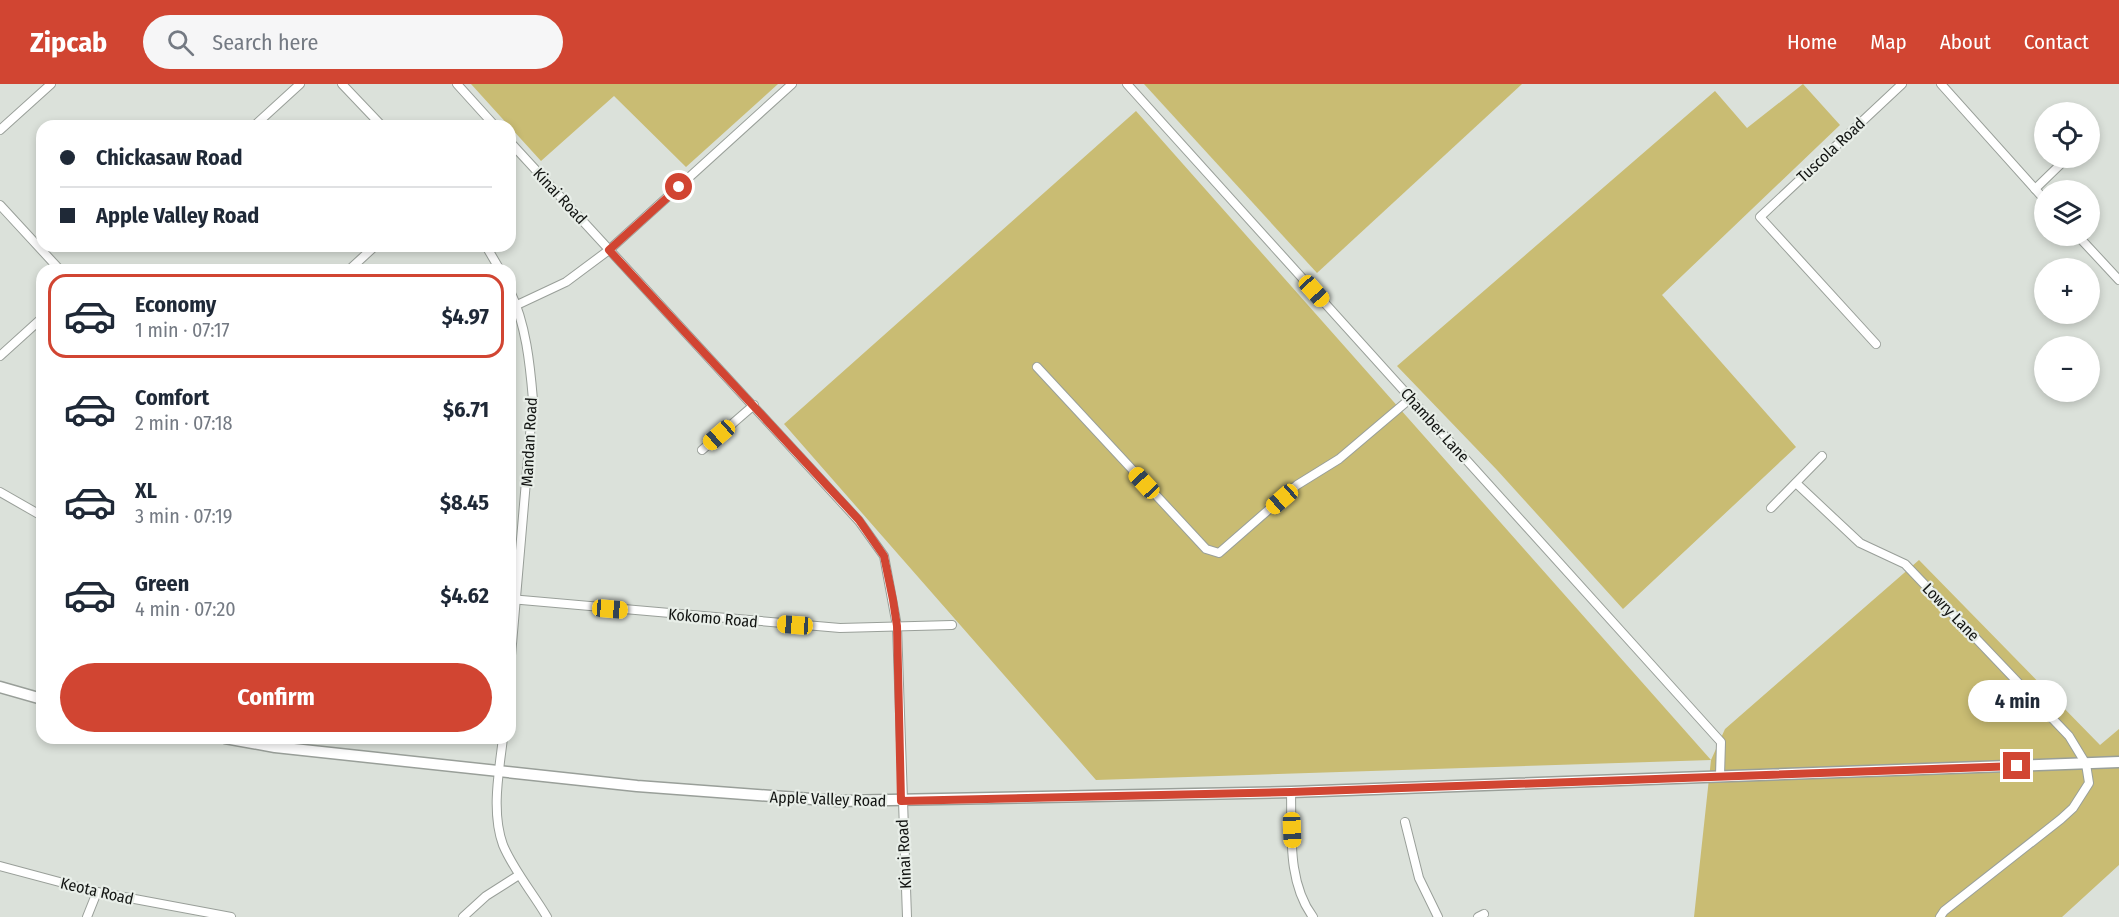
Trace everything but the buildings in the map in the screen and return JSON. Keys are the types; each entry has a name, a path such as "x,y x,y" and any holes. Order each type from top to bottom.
{"main road":[{"path":"0,687 36,697"},
{"name":"Apple Valley Road","path":"258,744 499,771 777,798 901,801 1291,792 1720,774 2119,762"}],"street":[{"path":"0,130 51,84"},
{"path":"261,120 300,84"},
{"path":"342,84 376,120"},
{"path":"457,84 490,120"},
{"path":"517,305 566,282 609,250 792,84"},
{"name":"Chamber Lane","path":"1127,84 1721,742 1720,774"},
{"name":"Tuscola Road","path":"1876,344 1760,217 1902,84"},
{"path":"1941,84 2034,188"},
{"name":"Kinai Road","path":"516,149 859,520 884,556 897,626 901,801 907,917"},
{"path":"2044,180 2057,168"},
{"path":"0,205 36,244"},
{"path":"2087,246 2119,280"},
{"path":"43,252 54,264"},
{"path":"356,264 368,252"},
{"name":"Mandan Road","path":"516,579 533,400 531,366 517,305"},
{"path":"0,356 36,323"},
{"path":"1036,367 1206,549 1219,553 1297,485 1339,459 1411,398"},
{"path":"702,450 754,405"},
{"path":"1771,508 1822,456"},
{"name":"Lowry Lane","path":"1796,483 1860,543 1905,564 2069,736 2086,764"},
{"path":"0,492 36,513"},
{"name":"Kokomo Road","path":"516,600 840,628 952,625"},
{"path":"502,744 499,771 498,824 504,845 546,917"},
{"path":"1940,917 1944,911 2073,808 2089,783 2086,764"},
{"path":"1291,792 1293,867 1306,908 1313,917"},
{"path":"1405,822 1419,878 1438,917"},
{"name":"Keota Road","path":"0,866 97,892 231,917"},
{"path":"463,917 486,896 519,874"},
{"path":"87,917 97,892"}],"shaded area":[{"path":"471,84 778,84 686,167 614,96 541,161 516,134 516,120 504,120"},
{"path":"1144,84 1522,84 1317,273"},
{"path":"1803,84 1840,125 1662,295 1796,447 1623,609 1497,470 1397,366 1715,91 1747,128"},
{"path":"1136,111 1711,760 1096,780 784,424"},
{"path":"1919,560 2100,745 2119,729 2119,865 2062,917 1694,917 1711,760 1725,729"}],"route":[{"path":"679,187 609,250 859,520 884,556 897,626 901,801 1291,792 1720,774 2017,766"}]}
